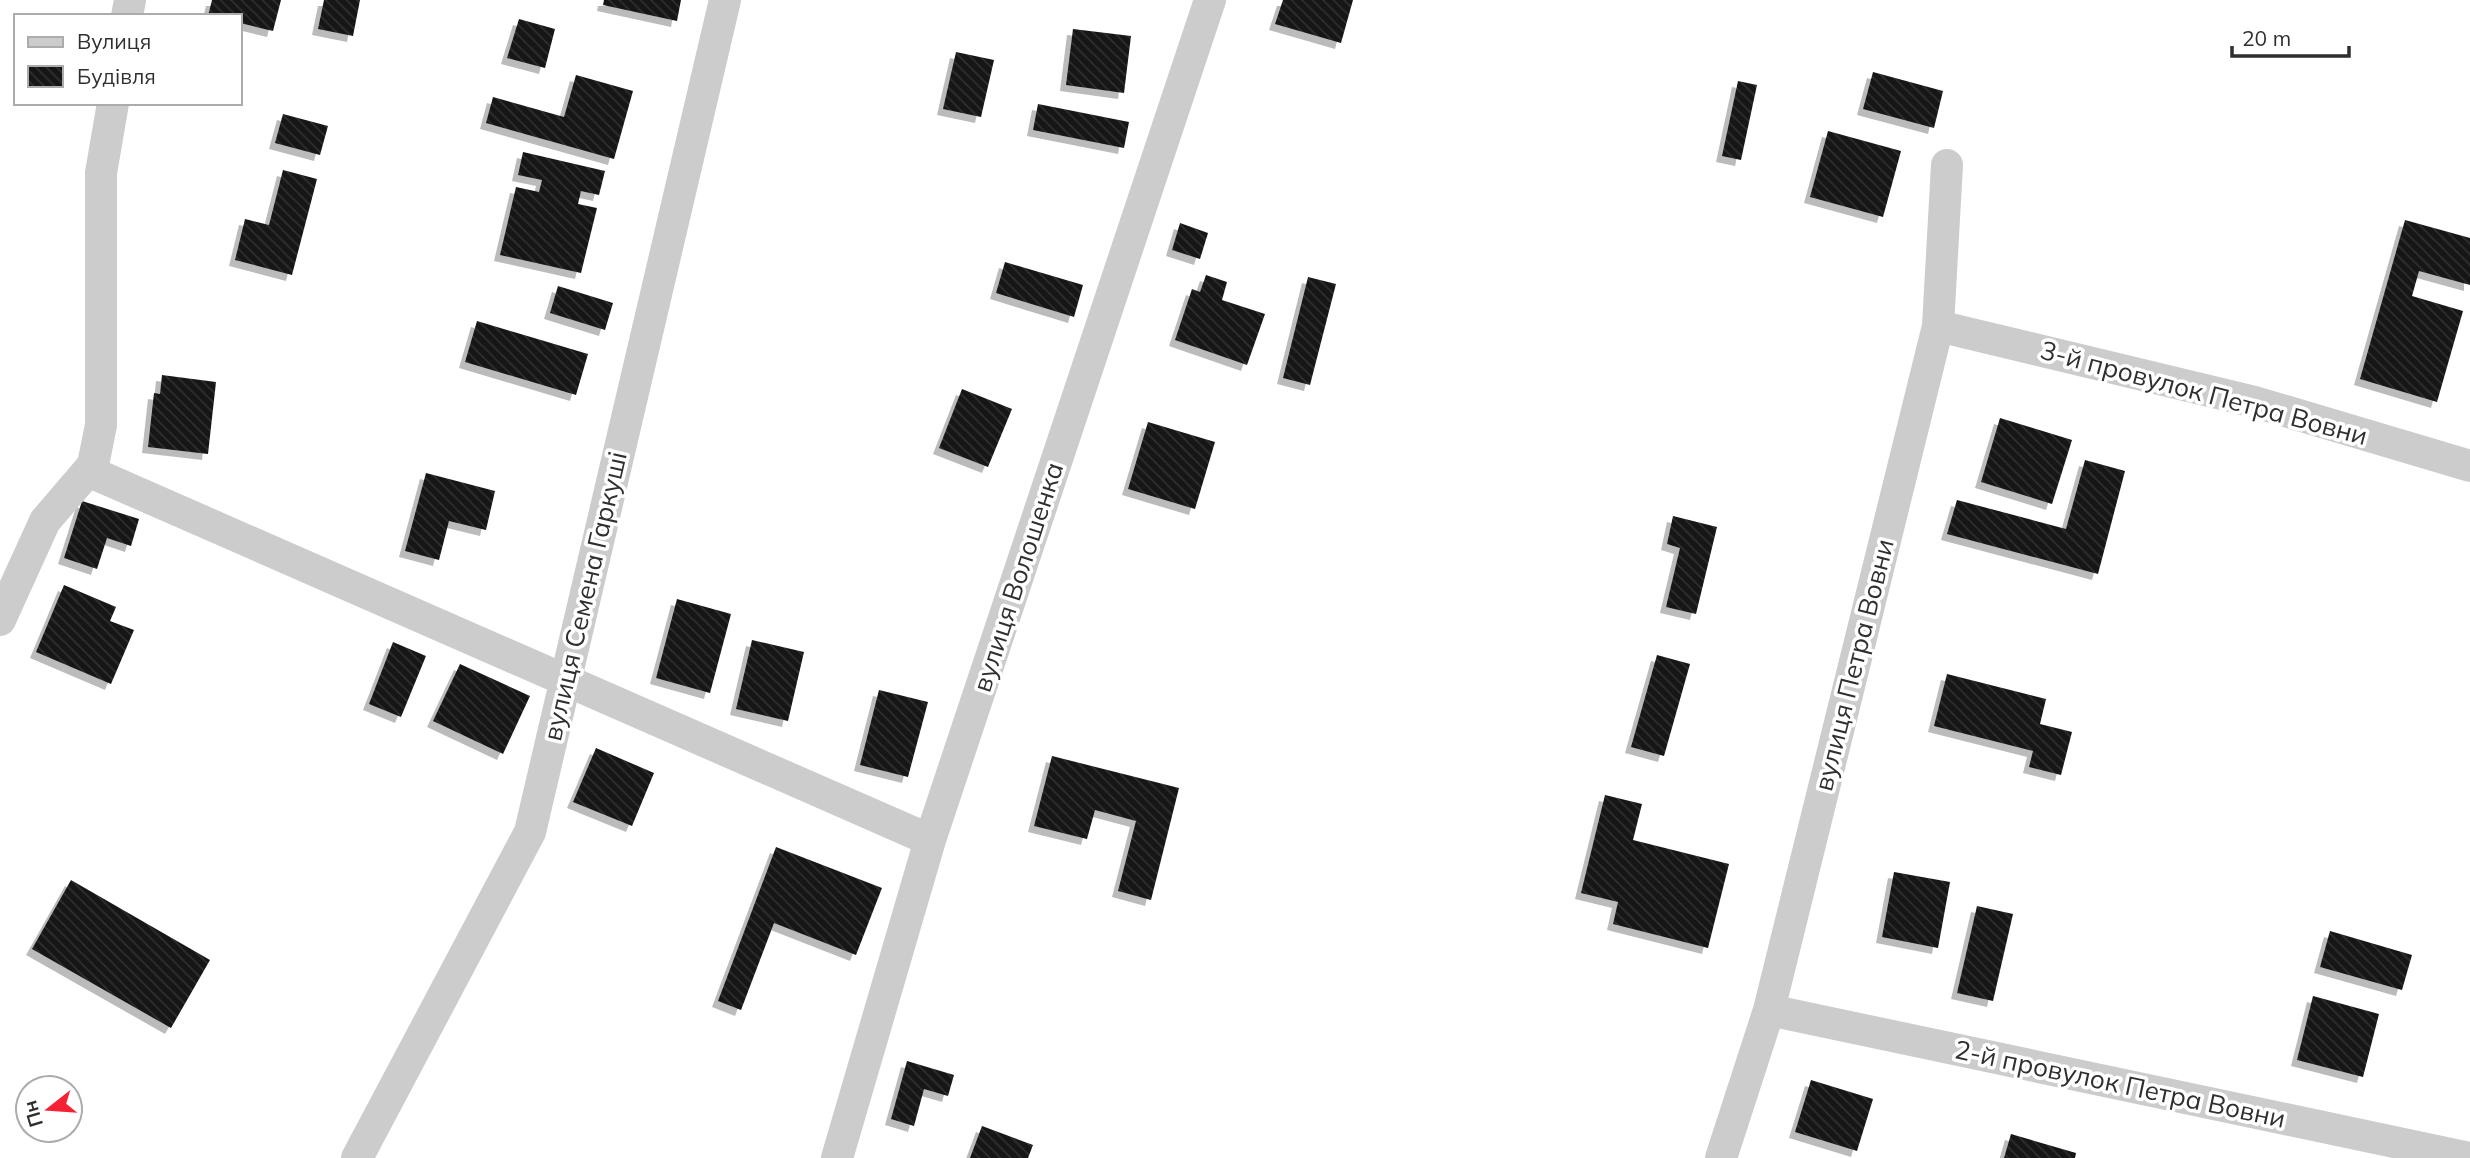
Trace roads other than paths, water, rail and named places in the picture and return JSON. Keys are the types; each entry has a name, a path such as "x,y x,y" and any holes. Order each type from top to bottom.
{"street":[{"name":"вулиця Семена Гаркуші","path":"357,1158 530,832 724,0"},
{"name":"вулиця Волошенка","path":"837,1158 930,840 1210,0"},
{"path":"0,620 45,521 88,471 96,457 101,425 101,173 113,105"},
{"name":"вулиця Петра Вовни","path":"1721,1158 1769,1010 1938,326 1947,165"},
{"name":"3-й провулок Петра Вовни","path":"1938,326 2255,402 2470,466"},
{"path":"88,471 930,840"},
{"name":"2-й провулок Петра Вовни","path":"1769,1010 2470,1158"}]}
